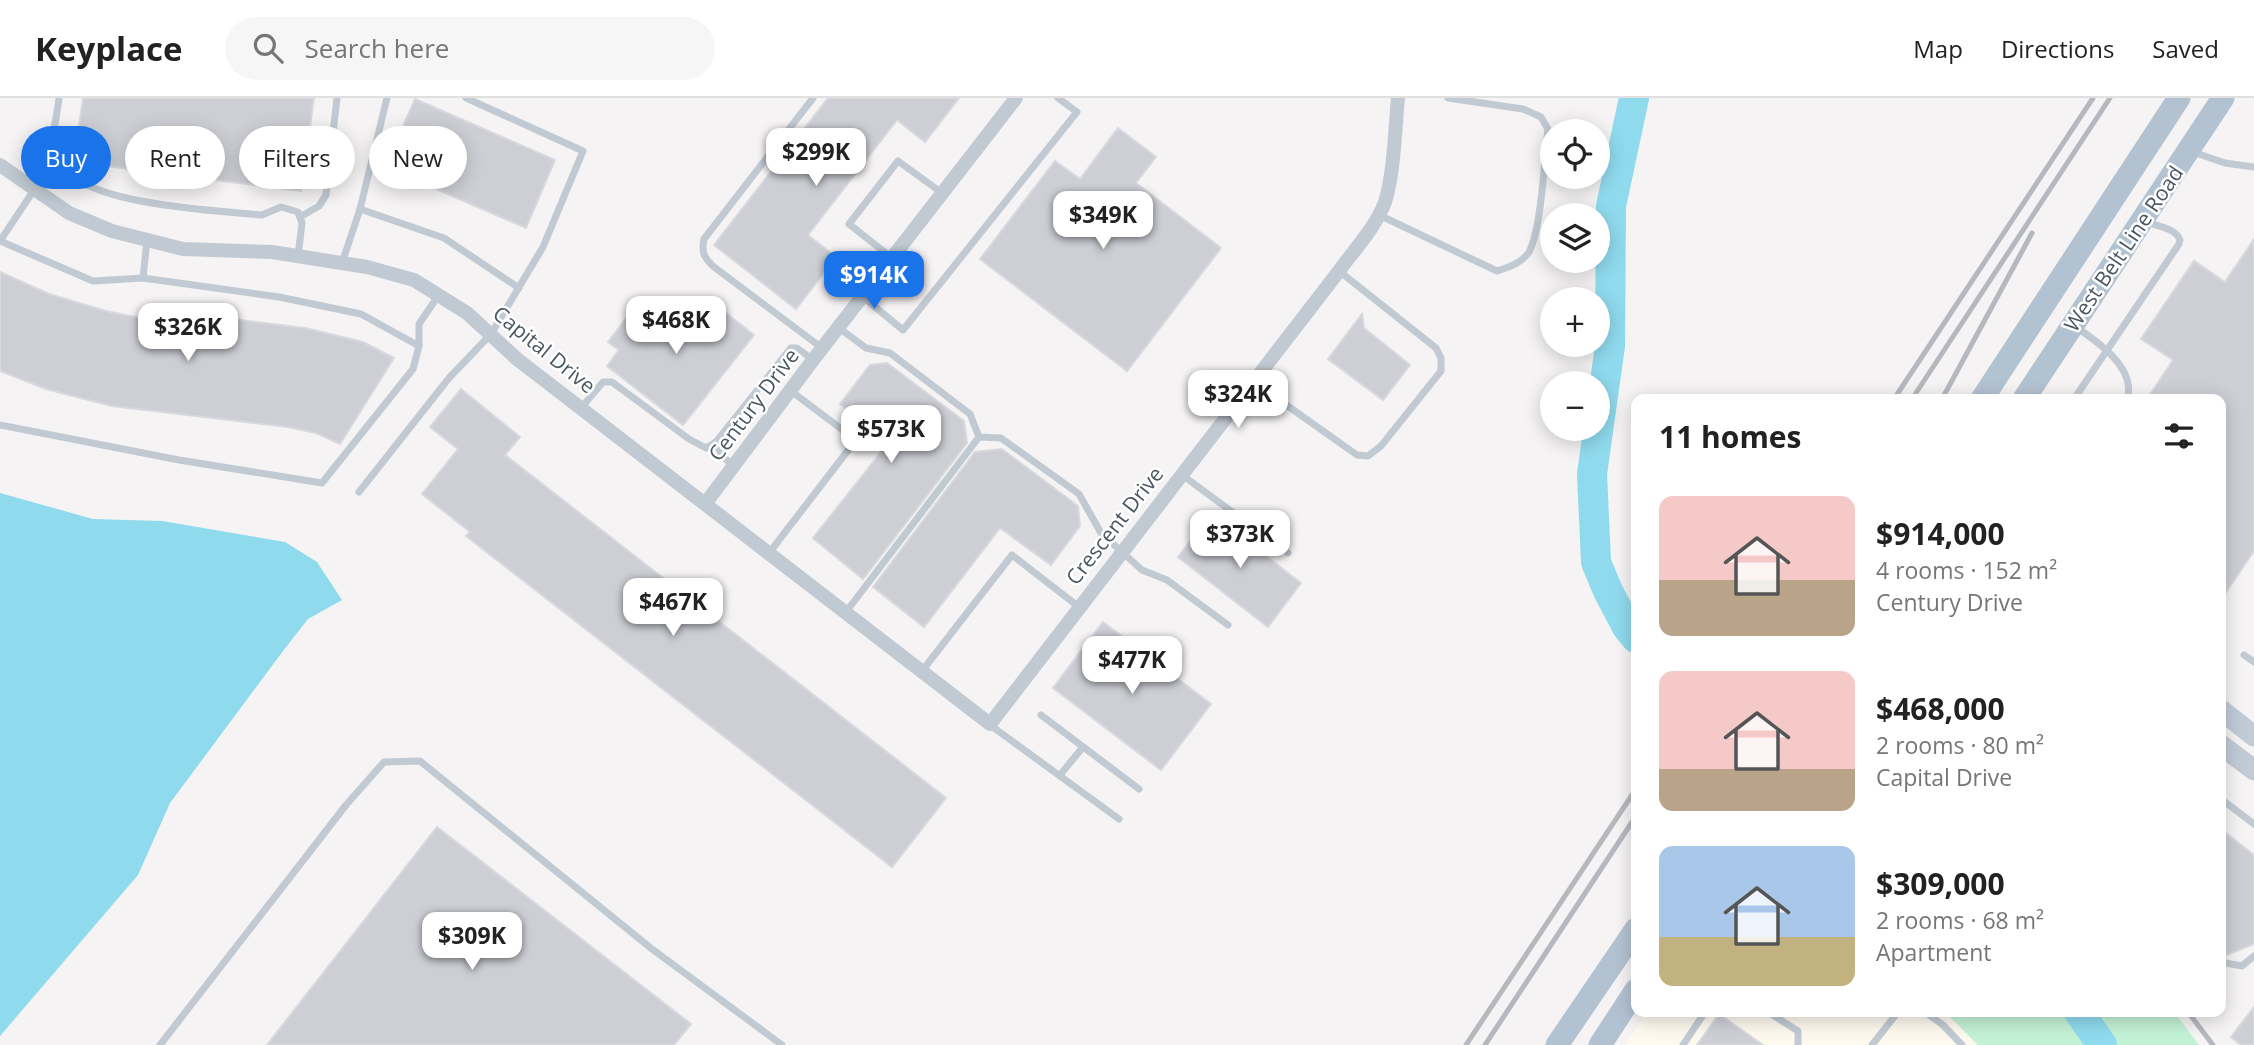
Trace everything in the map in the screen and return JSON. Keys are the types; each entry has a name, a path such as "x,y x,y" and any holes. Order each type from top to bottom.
{"main road":[{"name":"West Belt Line Road","path":"1985,394 2179,98"},
{"name":"West Belt Line Road","path":"2027,394 2223,98"},
{"path":"1567,1041 1631,937"},
{"path":"1600,1045 1631,998"}],"street":[{"name":"Century Drive","path":"705,505 813,360 1016,98"},
{"name":"Crescent Drive","path":"990,724 1339,271 1378,215 1388,189 1398,98"},
{"name":"Capital Drive","path":"0,165 21,180"},
{"name":"Capital Drive","path":"34,189 69,213 112,231 183,249 272,252 367,267 414,280 467,313 517,359 990,724"},
{"path":"2226,714 2254,736"},
{"path":"2226,749 2254,770"}],"lane":[{"path":"59,98 52,154 70,177 132,201 262,215 281,207 298,212 302,223 298,256"},
{"path":"300,217 319,206 326,195 337,98"},
{"path":"342,263 360,209 387,98"},
{"path":"359,492 449,378 491,334 543,247 583,151 466,98"},
{"path":"813,98 704,239 701,250 706,260 714,267 822,349"},
{"path":"863,297 903,330 1077,112 1058,98"},
{"path":"1378,215 1497,271 1516,264 1528,253 1537,225 1548,128 1541,117 1523,109 1448,98"},
{"path":"2189,151 2225,163 2254,167"},
{"path":"893,258 849,224 898,161 942,193"},
{"path":"34,189 0,241 93,281 143,278 279,298 361,314 419,346"},
{"path":"360,209 444,238 519,288"},
{"path":"2077,394 2180,240 2172,231 2143,220"},
{"path":"143,278 146,240"},
{"path":"1253,382 1357,455 1368,456 1381,446 1441,371 1441,358 1436,348 1339,271"},
{"path":"0,425 179,460 322,483 413,369 419,346 419,324 438,296"},
{"path":"2073,325 2108,349 2129,382 2129,394"},
{"path":"839,328 866,348 890,354 970,414 979,438"},
{"path":"581,408 603,382 612,382 689,439 706,448 716,442 791,348 797,348 813,360"},
{"path":"769,553 856,440 791,391"},
{"path":"979,438 1000,438 1079,494 1101,533 1121,552 1142,570 1167,580 1228,625"},
{"path":"846,613 979,438"},
{"path":"716,442 722,456 734,466"},
{"path":"1182,474 1288,553"},
{"path":"922,672 1012,555 1079,607"},
{"path":"2244,655 2254,662"},
{"path":"1041,715 1139,789"},
{"path":"990,724 1119,819"},
{"path":"1060,775 1083,747"},
{"path":"160,1045 346,805 384,762 420,761 652,949 782,1045"},
{"path":"2226,803 2254,824"},
{"path":"2226,963 2242,966 2254,956"},
{"path":"1683,1045 1703,1017"},
{"path":"1776,1017 1798,1031 1798,1045"},
{"path":"1872,1045 1894,1017"},
{"path":"1932,1017 1962,1045"}],"shaded area":[{"path":"1644,1017 1950,1017 1978,1045 1625,1045"}],"green space":[{"path":"1950,1017 2178,1017 2199,1045 1978,1045"}],"water":[{"path":"0,493 93,519 162,521 285,542 317,562 342,600 308,619 170,803 138,875 0,1036"}],"building":[{"path":"83,98 314,98 310,126 239,126 239,183 225,181 225,126 125,126 125,169 111,167 111,126 79,126"},
{"path":"828,98 959,98 925,142 897,120 808,235 836,257 796,309 714,245"},
{"path":"415,99 555,160 526,228 436,189 467,189 467,126 403,126"},
{"path":"1118,128 1156,157 1136,183 1221,248 1127,371 980,259 1055,161 1080,179"},
{"path":"2254,239 2254,551 2226,593 2226,394 2150,394 2173,360 2141,339 2194,261 2225,282"},
{"path":"0,272 49,294 106,311 149,320 151,309 305,328 363,342 394,358 340,444 316,433 288,427 112,406 46,389 0,371"},
{"path":"658,301 694,329 713,303 754,335 683,425 607,366 619,350 608,342 635,307 646,316"},
{"path":"1362,314 1364,328 1410,365 1383,400 1328,359"},
{"path":"887,363 964,421 967,443 863,579 813,538 889,442 840,404 870,365"},
{"path":"461,389 520,437 505,455 946,798 892,867 466,536 470,532 422,494 458,449 430,427"},
{"path":"1002,449 1078,506 1080,526 1051,565 1000,528 924,627 873,587 975,452"},
{"path":"1211,514 1301,583 1268,627 1178,557"},
{"path":"1103,622 1211,704 1161,770 1053,688"},
{"path":"437,827 691,1024 674,1045 267,1045"},
{"path":"2226,833 2254,855 2254,944 2226,955"},
{"path":"2254,1007 2254,1045 2241,1045 2231,1037"},
{"path":"1717,1017 1723,1017 1763,1045 1697,1045"}],"waterway":[{"path":"1631,632 1608,591 1596,562 1592,474 1610,346 1611,206 1634,98"},
{"path":"2082,1017 2102,1045"}],"railway":[{"path":"1897,394 2093,98"},
{"path":"1915,394 2110,98"},
{"path":"1945,394 2032,233"},
{"path":"1466,1045 1631,797"},
{"path":"1485,1045 1631,824"},
{"path":"2192,1017 2213,1045"}]}
